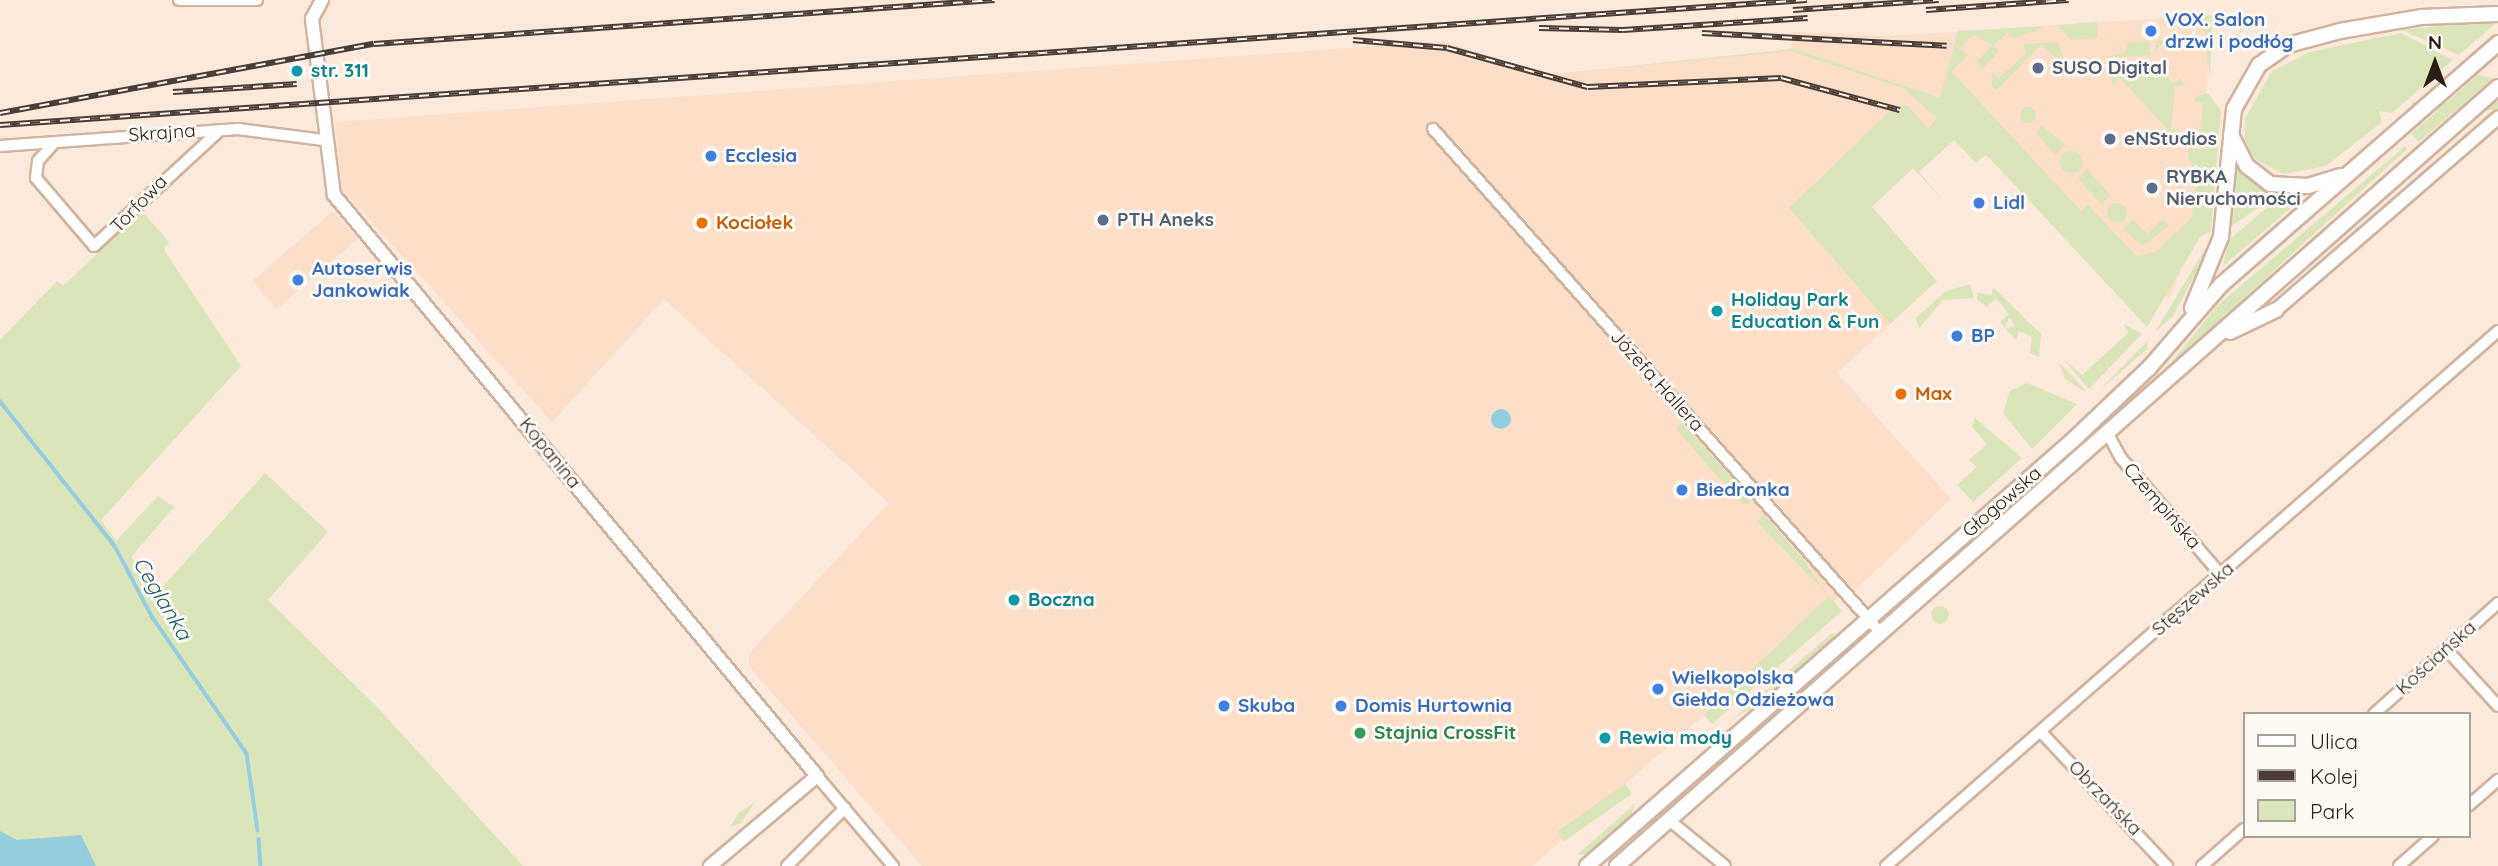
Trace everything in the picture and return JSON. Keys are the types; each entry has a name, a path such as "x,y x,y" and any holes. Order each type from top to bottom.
{"main road":[{"path":"2177,333 2219,247 2230,130 2248,78 2288,46 2398,20 2498,14"},
{"name":"Głogowska","path":"1587,866 2116,401 2221,285 2498,43"},
{"name":"Głogowska","path":"1617,866 2498,87"},
{"path":"2230,130 2244,161 2270,184 2314,185 2357,168"},
{"path":"2216,338 2276,310"}],"street":[{"path":"179,0 257,0"},
{"name":"Kopanina","path":"317,1 312,19 324,140 334,195 893,866"},
{"path":"2276,310 2498,118"},
{"name":"Józefa Hallera","path":"1433,129 1881,634"},
{"name":"Skrajna","path":"0,146 220,130 324,140"},
{"name":"Torfowa","path":"55,142 38,161 37,178 94,246 220,130"},
{"name":"Stęszewska","path":"1886,866 2498,331"},
{"name":"Czempińska","path":"2108,434 2121,458 2221,575"},
{"name":"Kościańska","path":"2376,712 2498,603"},
{"path":"2446,649 2498,706"},
{"name":"Obrzańska","path":"2041,732 2168,866"},
{"path":"710,866 817,776"},
{"path":"2470,804 2498,780"},
{"path":"787,866 845,808"},
{"path":"1669,820 1725,866"},
{"path":"2202,866 2242,831"},
{"path":"2399,866 2431,838"}],"shaded area":[{"path":"2212,15 2195,236 2169,299 1960,120 1789,208 1890,324 1837,373 1951,499 1856,589 1852,585 1532,866 922,866 749,666 749,654 889,503 664,299 552,422 342,189 335,122 1444,41 1543,75 1791,49 1794,32 1891,36"},
{"path":"333,211 357,239 277,309 252,281"}],"green space":[{"path":"2212,15 2210,77 2205,41 2159,44 2156,54 2155,41 2205,38 2204,16"},
{"path":"2097,22 2098,38 2071,40 2057,25"},
{"path":"2465,23 2495,24 2459,55 2402,30"},
{"path":"2047,26 2014,39 2007,33 1994,45 1999,52 1982,68 1976,62 1993,45 1973,35 1960,48 1967,56 1951,71 2081,211 2088,205 2137,256 2155,252 2192,218 2196,174 2188,157 2189,148 2199,149 2203,102 2194,101 2196,96 2208,93 2221,111 2211,231 2200,237 2147,327 1986,155 1976,163 1954,140 1919,172 1944,201 1913,168 1872,207 1937,281 1890,324 1789,208 1891,110 1900,113 1898,104 1908,106 1928,129 1937,118 1903,88 1790,51 1539,76 1795,49 1940,98 1958,31"},
{"path":"2401,33 2453,60 2392,113 2379,111 2382,122 2326,166 2284,174 2255,159 2245,141 2245,119 2272,71 2310,52"},
{"path":"2149,41 2150,55 2099,58 2126,52 2126,43"},
{"path":"2058,42 2068,72 2042,44 1996,90 1992,86 1992,72 1999,78 2026,53 2023,44"},
{"path":"2160,65 2171,68 2164,74 2174,84 2181,78 2184,85 2175,87 2171,129 2180,130 2173,141 2161,137 2168,130 2120,78 2113,84 2111,79 2122,67 2123,77 2160,74"},
{"path":"2478,75 2493,78 2419,142 2411,134"},
{"path":"2412,102 2498,102 2498,110 2412,110"},
{"path":"2028,107 2034,109 2034,121 2028,123 2022,121 2020,115 2022,109"},
{"path":"2042,125 2065,145 2055,155 2036,133"},
{"path":"2405,146 2407,149 2166,369 2218,305"},
{"path":"2071,151 2081,158 2082,162 2075,172 2071,173 2061,166 2060,162 2067,152"},
{"path":"2235,166 2270,192 2263,205 2231,226"},
{"path":"2087,169 2111,196 2101,204 2077,178"},
{"path":"2307,193 2223,266 2229,240 2283,194"},
{"path":"2117,203 2124,206 2127,213 2124,220 2117,223 2110,220 2107,213 2110,206"},
{"path":"142,211 169,242 164,250 241,366 101,520 116,541 158,496 174,507 131,557 159,591 265,473 328,532 268,600 377,707 523,866 0,866 0,340 57,281 63,286"},
{"path":"2133,219 2147,234 2163,219 2169,226 2143,246 2123,229"},
{"path":"2211,245 2173,316 2155,332 2205,249"},
{"path":"1970,284 1974,298 1943,300 1919,328 1916,318 1946,291"},
{"path":"1993,287 2041,334 2039,357 2030,353 2032,337 2019,331 2016,340 2006,329 2015,325 2009,318 2005,328 2000,322 2009,314 1996,299 1986,307 1977,299 1977,293 1992,295"},
{"path":"2124,324 2142,334 2089,389 2062,358 2082,375 2128,333"},
{"path":"2147,341 2147,349 2100,390"},
{"path":"2059,362 2082,387 2086,392 2065,379"},
{"path":"2027,383 2077,404 2032,449 2003,413 2010,391"},
{"path":"1975,418 2022,458 1973,502 1957,485 1977,467 1969,460 1987,444 1972,427"},
{"path":"1681,422 1750,498 1750,504 1742,504 1676,429"},
{"path":"2074,450 1891,614 1889,612"},
{"path":"1763,514 1802,558 1826,593 1757,522"},
{"path":"1829,596 1842,611 1712,724 1704,715"},
{"path":"1940,606 1946,609 1949,615 1946,621 1940,624 1934,621 1931,615 1934,609"},
{"path":"1832,633 1839,635 1761,702 1732,720"},
{"path":"1849,647 1851,650 1600,866 1698,780"},
{"path":"1625,784 1632,794 1564,841 1557,832"},
{"path":"755,802 741,823 730,827 739,813"},
{"path":"1635,804 1630,818 1588,855 1578,854"}],"water":[{"path":"1501,409 1508,412 1511,419 1508,426 1501,429 1494,426 1491,419 1494,412"},
{"path":"0,831 17,840 81,835 96,866 0,866"}],"waterway":[{"name":"Ceglanka","path":"0,401 115,546 153,618 247,754 258,830"},
{"name":"Ceglanka","path":"259,839 261,866"}],"railway":[{"path":"0,113 374,44 994,0"},
{"path":"0,125 1807,0"},
{"path":"1793,10 1939,0"},
{"path":"1926,10 2069,0"},
{"path":"1539,28 1623,30 1808,18"},
{"path":"1702,33 1947,46"},
{"path":"1353,40 1447,48 1588,87 1781,78 1900,110"},
{"path":"173,92 297,84"}],"place":[{"name":"VOX. Salon drzwi i podłóg","path":"2151,31"},
{"name":"SUSO Digital","path":"2038,68"},
{"name":"str. 311","path":"297,71"},
{"name":"eNStudios","path":"2110,139"},
{"name":"Ecclesia","path":"711,156"},
{"name":"RYBKA Nieruchomości","path":"2152,188"},
{"name":"Lidl","path":"1979,203"},
{"name":"PTH Aneks","path":"1103,220"},
{"name":"Kociołek","path":"702,223"},
{"name":"Autoserwis Jankowiak","path":"298,280"},
{"name":"Holiday Park Education & Fun","path":"1717,311"},
{"name":"BP","path":"1957,336"},
{"name":"Max","path":"1901,394"},
{"name":"Biedronka","path":"1682,490"},
{"name":"Boczna","path":"1014,600"},
{"name":"Wielkopolska Giełda Odzieżowa","path":"1658,689"},
{"name":"Skuba","path":"1224,706"},
{"name":"Domis Hurtownia","path":"1341,706"},
{"name":"Stajnia CrossFit","path":"1360,733"},
{"name":"Rewia mody","path":"1605,738"}]}
